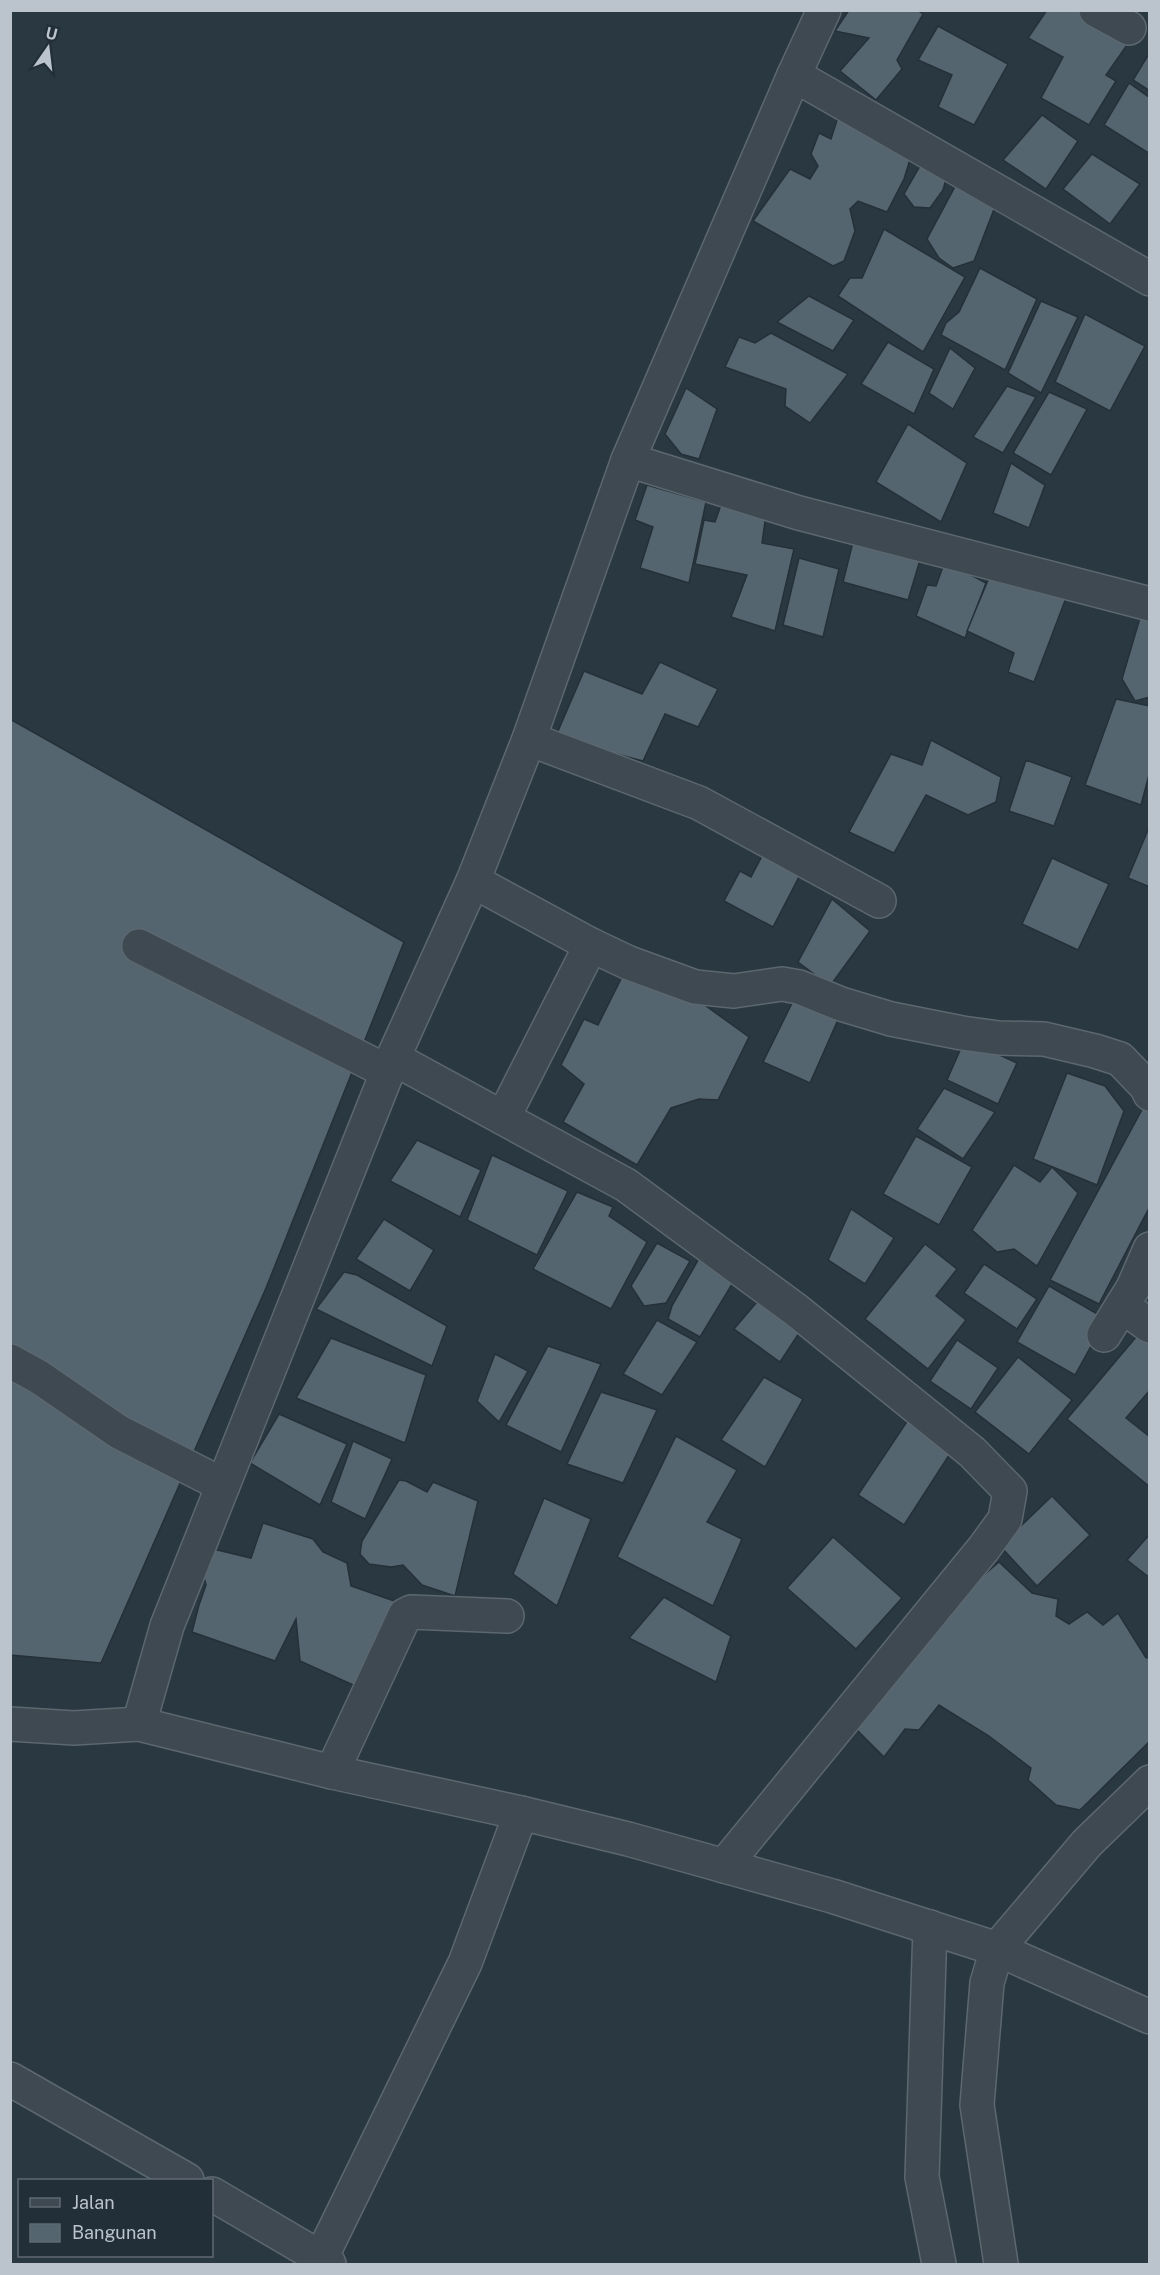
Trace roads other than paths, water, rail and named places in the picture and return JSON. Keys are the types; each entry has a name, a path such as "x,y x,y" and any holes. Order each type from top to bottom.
{"street":[{"path":"139,1724 167,1626 391,1065 473,881 529,739 628,460 824,10"},
{"path":"1096,10 1129,28"},
{"path":"794,75 1149,279"},
{"path":"628,460 799,513 1149,604"},
{"path":"529,739 699,803 879,901"},
{"path":"473,881 591,945 629,963 695,987 734,991 782,984 807,990 841,1004 891,1019 962,1033 999,1038 1044,1040 1095,1051 1120,1059 1146,1086 1149,1094"},
{"path":"503,1118 591,945"},
{"path":"138,946 503,1118 626,1185 796,1310 972,1452 1010,1491 1005,1519 984,1548 724,1866"},
{"path":"1104,1335 1133,1288 1149,1249"},
{"path":"1122,1306 1149,1326"},
{"path":"10,1361 39,1377 119,1432 224,1485"},
{"path":"332,1772 405,1615 411,1612 507,1616"},
{"path":"10,1724 75,1728 139,1724 332,1772 628,1839 832,1896 998,1949 1149,2017"},
{"path":"1001,2265 978,2105 987,1983 998,1949 1087,1843 1149,1782"},
{"path":"213,2195 323,2262 465,1963 521,1813"},
{"path":"930,1927 922,2177 939,2265"},
{"path":"10,2079 184,2179"}]}
